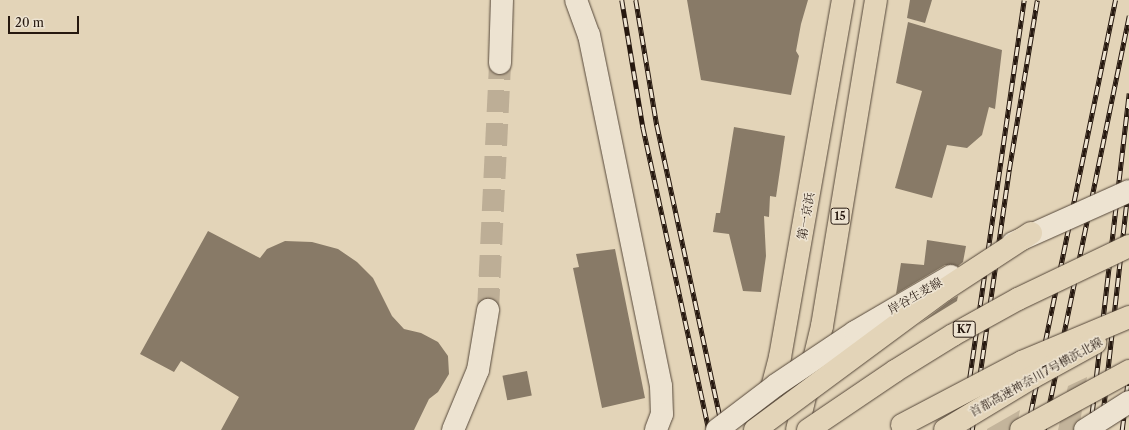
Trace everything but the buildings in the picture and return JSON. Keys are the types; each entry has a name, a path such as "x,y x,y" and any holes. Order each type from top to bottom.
{"highway":[{"name":"第一京浜","path":"761,430 780,357 843,0"},
{"name":"15","path":"797,430 822,326 876,0"},
{"path":"755,430 944,290 1031,233"},
{"name":"K7","path":"808,430 895,371 1018,299 1129,246"},
{"path":"827,430 910,369 1018,299"},
{"path":"895,430 1022,362 1129,317"},
{"name":"首都高速神奈川7号横浜北線","path":"946,430 1032,377 1129,327"},
{"path":"1020,430 1129,371"}],"street":[{"path":"500,63 502,0"},
{"path":"576,0 589,35 661,386 662,414 656,430"},
{"name":"岸谷生麦線","path":"717,430 776,385 855,332 942,281 1031,233 1129,191"},
{"path":"458,421 478,370 488,310"},
{"path":"1085,430 1129,402"}],"shaded area":[{"path":"1087,377 1079,430 1058,430 1068,386"},
{"path":"1020,410 1016,430 987,430 987,429"}],"tunnel":[{"path":"488,310 500,63"}],"railway":[{"path":"622,0 643,127 709,430"},
{"path":"636,0 657,125 723,430"},
{"path":"962,430 1024,0"},
{"path":"972,430 1009,170 1037,0"},
{"path":"1027,430 1115,0"},
{"path":"1044,430 1129,16"},
{"path":"1090,430 1129,93"},
{"path":"1101,430 1129,181"},
{"path":"1122,430 1129,371"}]}
